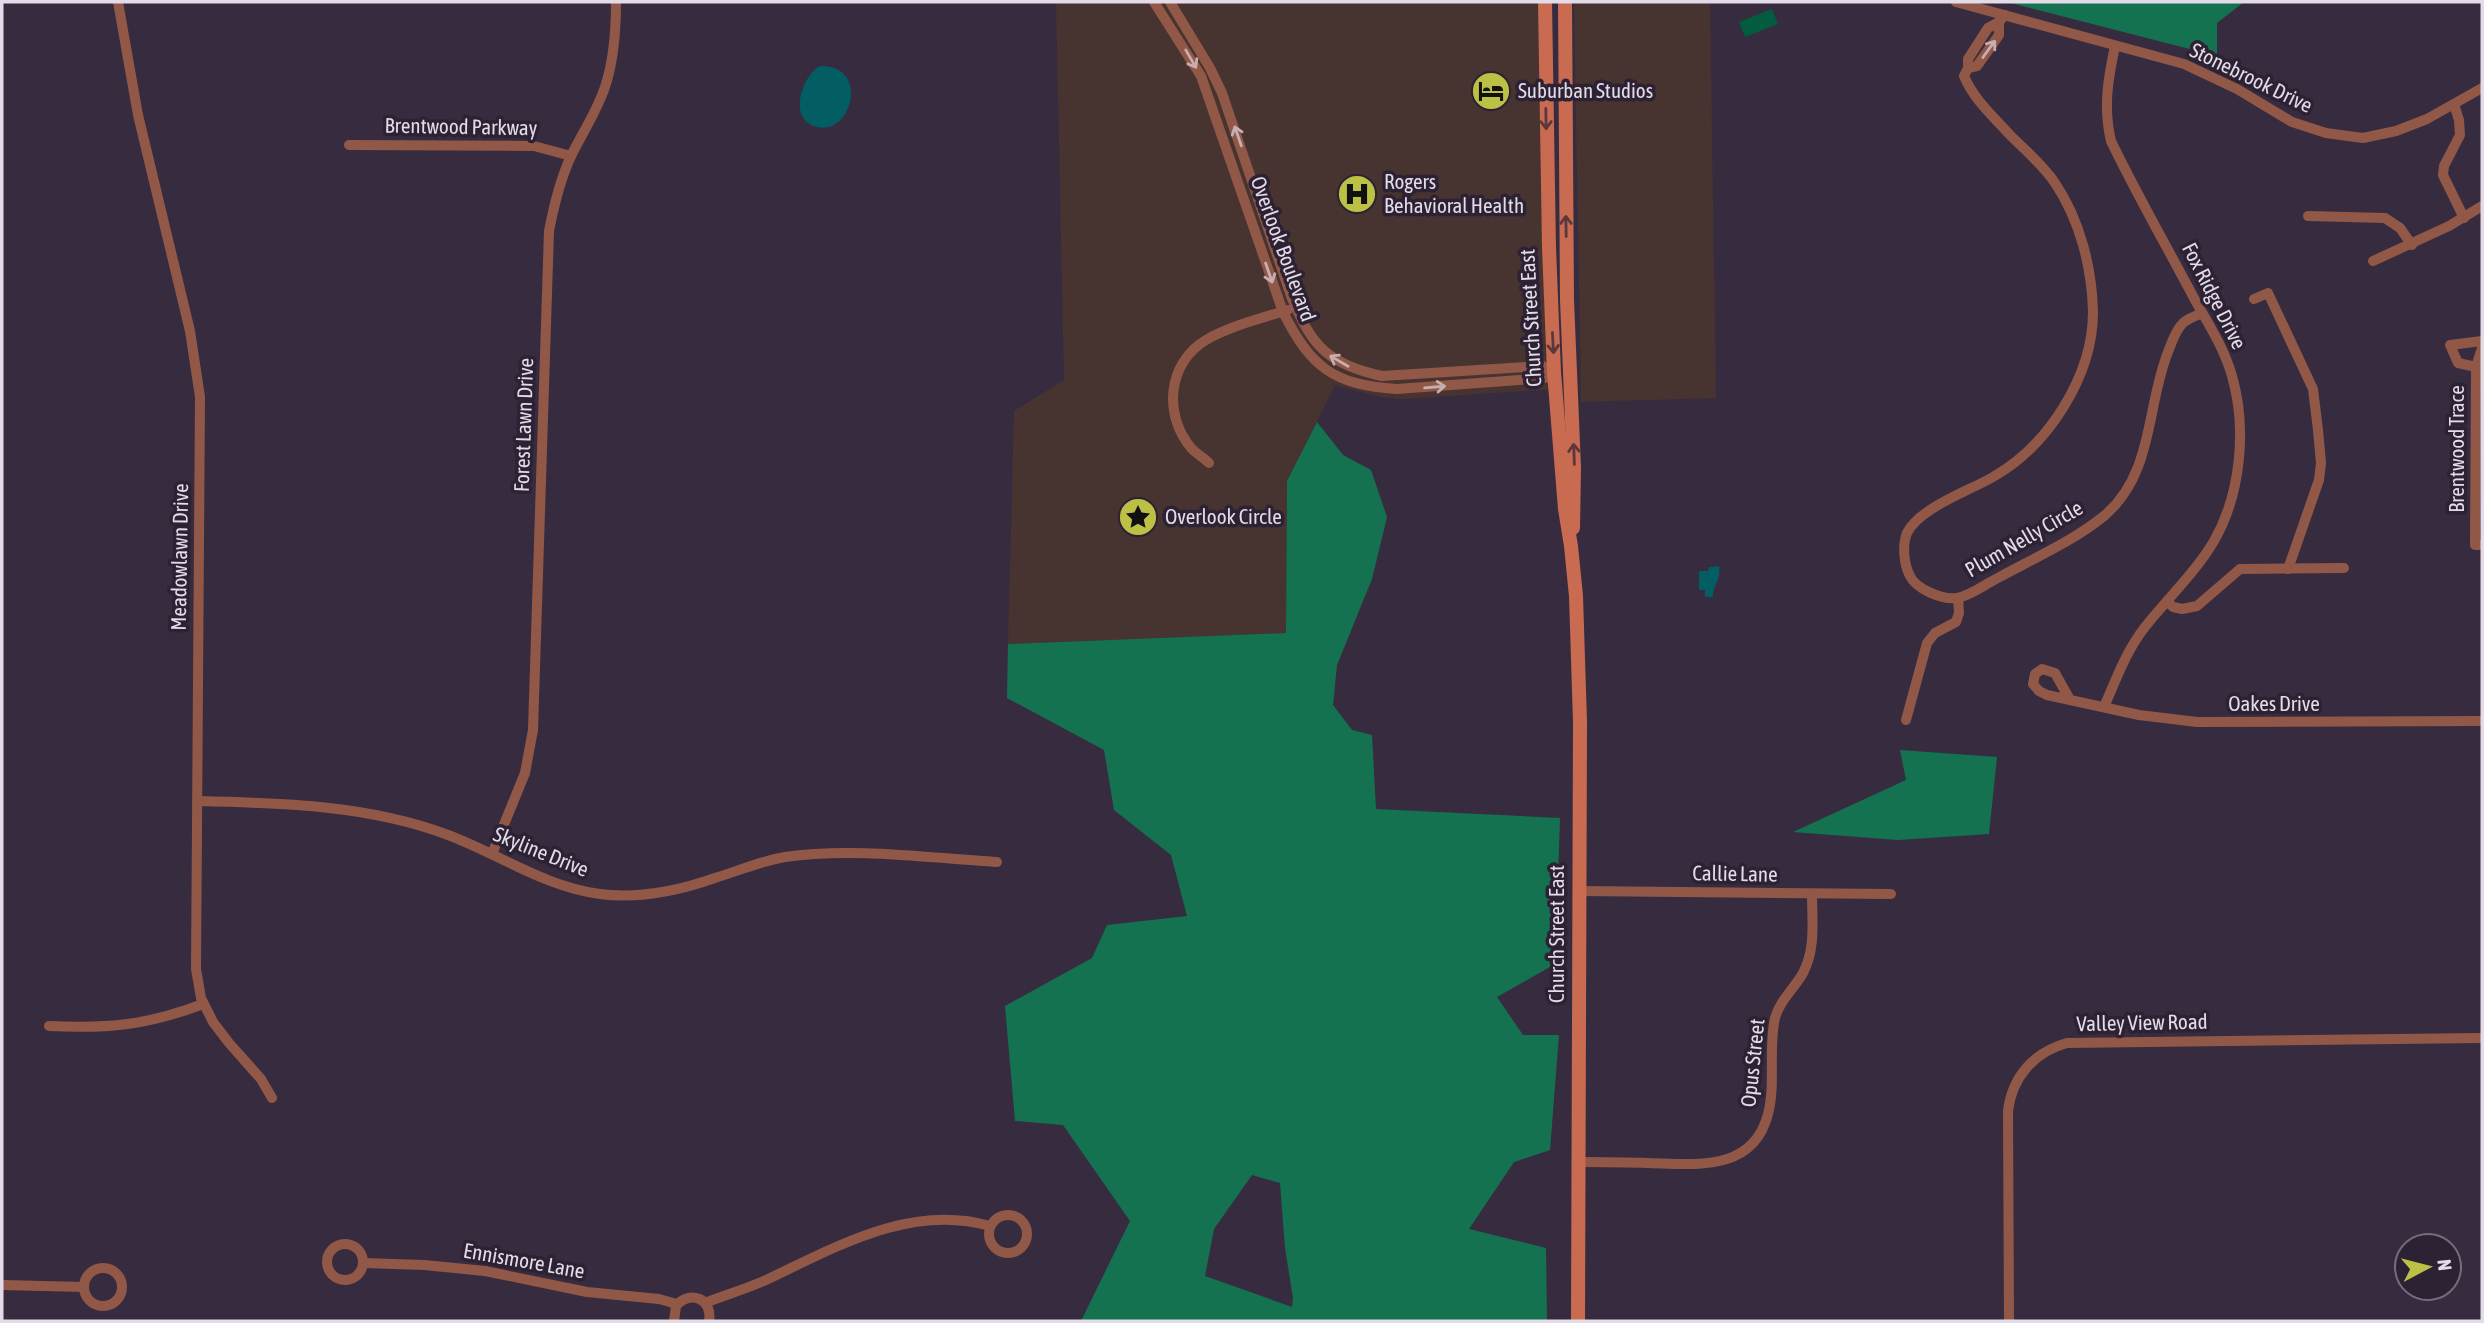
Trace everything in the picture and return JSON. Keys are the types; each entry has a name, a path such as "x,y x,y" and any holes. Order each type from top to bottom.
{"main road":[{"name":"Church Street East","path":"1545,2 1551,372 1565,509 1572,546 1580,722 1578,1321"},
{"name":"Church Street East","path":"1565,2 1567,300 1575,507 1572,546"}],"street":[{"name":"Meadowlawn Drive","path":"118,2 138,115 189,324 198,373 201,456 195,937 197,978 203,1004 220,1032 261,1079 272,1098"},
{"name":"Forest Lawn Drive","path":"492,854 525,774 533,730 548,247 557,191 571,156 606,86 614,44 616,2"},
{"name":"Overlook Boulevard","path":"1154,2 1201,76 1283,312 1298,342 1316,362 1348,381 1375,388 1411,389 1545,378 1551,372 1544,366 1382,376 1359,371 1338,362 1320,348 1304,328 1296,308 1222,93 1170,2"},
{"name":"Stonebrook Drive","path":"1956,2 2002,19 2184,64 2237,89 2292,122 2326,133 2363,138 2396,131 2427,119 2482,88"},
{"name":"Plum Nelly Circle","path":"2002,19 1999,35 1977,66 1968,68 1964,76 1971,92 2054,182 2068,207 2088,265 2093,314 2089,344 2076,383 2058,414 2035,443 2004,471 1923,515 1908,532 1905,555 1910,578 1928,591 1958,598 2059,545 2102,517 2117,503 2139,467 2160,373 2172,340 2186,320 2202,313"},
{"name":"Fox Ridge Drive","path":"2104,707 2133,645 2196,569 2216,538 2230,503 2240,431 2237,394 2223,351 2111,141 2106,118 2106,89 2115,46"},
{"path":"2454,104 2460,135 2444,166 2443,175 2464,218"},
{"name":"Brentwood Parkway","path":"349,145 534,146 571,156"},
{"path":"2373,261 2412,245 2482,206"},
{"path":"2308,216 2385,218 2400,228 2412,245"},
{"path":"2254,299 2268,293 2315,397 2320,475 2288,569"},
{"path":"1209,463 1193,449 1175,418 1172,401 1178,372 1188,355 1207,340 1296,308"},
{"path":"2476,367 2458,363 2450,345 2482,341"},
{"name":"Brentwood Trace","path":"2482,348 2476,367 2475,545 2482,545"},
{"path":"2167,601 2177,608 2192,608 2206,600 2238,570 2344,568"},
{"path":"1906,720 1927,643 1935,634 1956,622 1959,613 1958,598"},
{"name":"Oakes Drive","path":"2069,698 2139,715 2197,722 2482,721"},
{"name":"Skyline Drive","path":"197,802 285,803 387,818 448,835 554,883 599,894 623,896 681,889 782,857 807,854 848,853 997,862"},
{"name":"Callie Lane","path":"1578,891 1891,894"},
{"name":"Opus Street","path":"1577,1162 1703,1164 1730,1159 1747,1150 1762,1132 1769,1112 1776,1017 1783,999 1802,974 1810,956 1812,894"},
{"path":"48,1026 127,1026 166,1018 203,1004"},
{"name":"Valley View Road","path":"2009,1321 2010,1096 2018,1079 2032,1061 2045,1052 2067,1043 2482,1038"},
{"path":"709,1321 710,1310 705,1303 762,1281 830,1248 886,1228 937,1219 969,1220 990,1226"},
{"name":"Ennismore Lane","path":"363,1262 485,1271 587,1292 659,1299 677,1304 692,1297 705,1303"},
{"path":"2,1285 84,1287"},
{"path":"674,1321 673,1311 677,1304"}],"shaded area":[{"path":"1056,2 1539,2 1552,389 1404,399 1381,397 1335,385 1287,481 1286,633 1008,644 1014,411 1064,380"},
{"path":"1574,2 1710,2 1716,398 1581,402"},
{"path":"2007,2 2244,2 2217,23 2217,56"},
{"path":"1772,9 1778,24 1745,37 1739,22"},
{"path":"820,66 836,69 846,77 851,89 845,114 837,123 825,128 811,125 804,120 800,104 808,77"},
{"path":"1317,422 1343,455 1371,470 1387,517 1372,579 1337,665 1333,705 1352,730 1372,735 1376,809 1560,818 1555,964 1497,997 1523,1035 1559,1035 1550,1150 1514,1162 1469,1229 1546,1248 1547,1321 1081,1321 1130,1221 1063,1125 1015,1121 1005,1006 1092,958 1107,925 1187,916 1171,855 1114,810 1104,750 1007,698 1008,644 1286,633 1287,481","holes":["1252,1175 1280,1183 1285,1248 1293,1298 1292,1307 1205,1276 1214,1229"]},
{"path":"1719,566 1713,597 1705,597 1705,590 1699,590 1699,571 1708,571 1709,567"},
{"path":"1900,750 1997,757 1989,834 1898,840 1793,832 1906,780"}],"place":[{"name":"Suburban Studios","path":"1491,91"},
{"name":"Rogers Behavioral Health","path":"1357,194"},
{"name":"Overlook Circle","path":"1138,517"}]}
